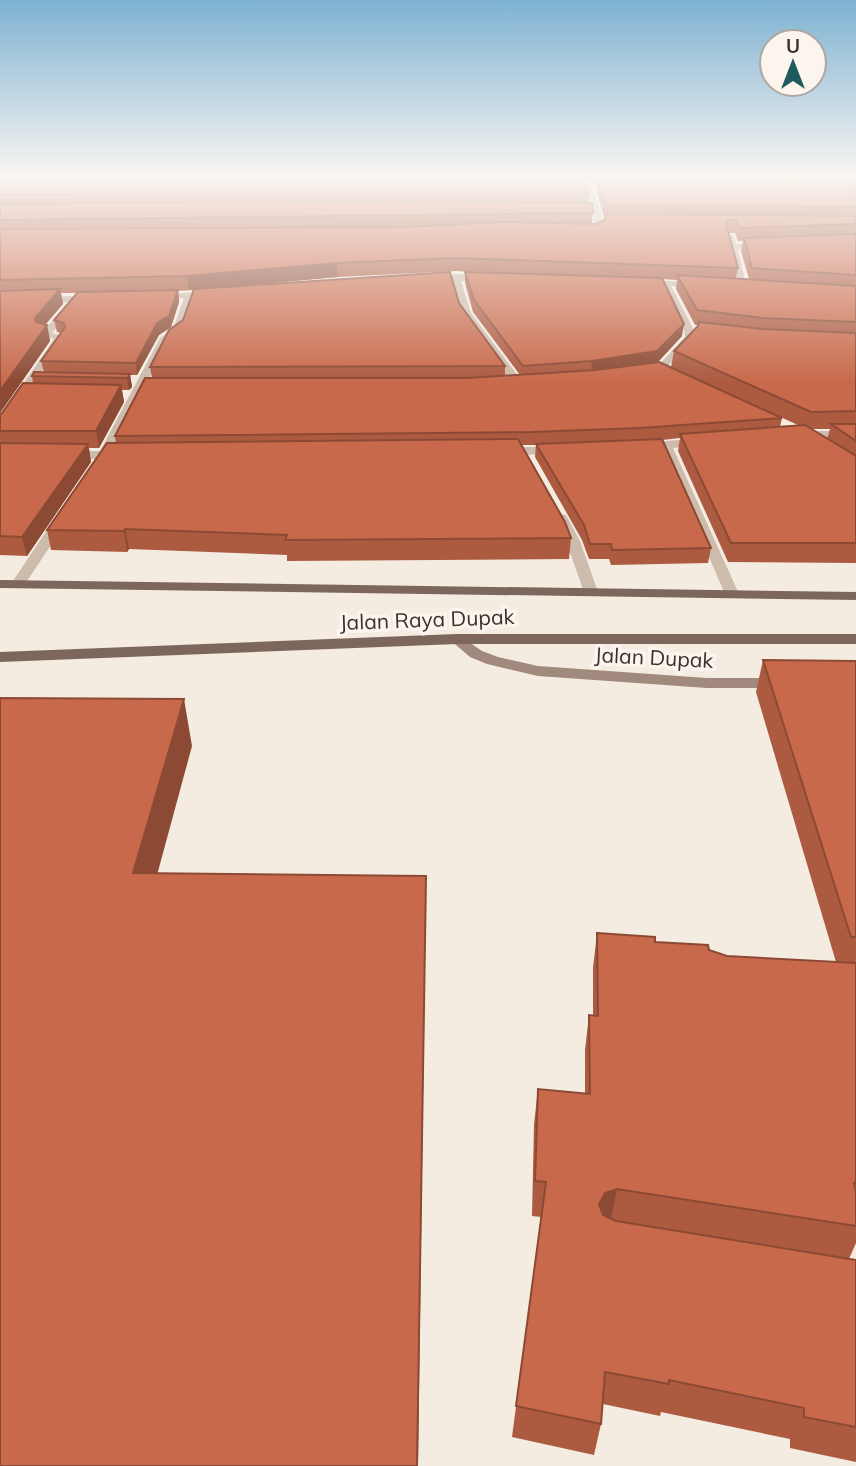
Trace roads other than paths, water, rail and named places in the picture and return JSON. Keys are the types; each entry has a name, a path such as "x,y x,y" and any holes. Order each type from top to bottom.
{"main road":[{"name":"Jalan Raya Dupak","path":"0,584 855,594"},
{"name":"Jalan Raya Dupak","path":"0,657 457,639 856,639"},
{"name":"Jalan Dupak","path":"457,639 476,654 493,661 538,671 707,683 802,683"}],"street":[{"path":"744,286 735,247 781,246"},
{"path":"456,277 466,313 518,384"},
{"path":"417,279 506,278"},
{"path":"638,282 704,285"},
{"path":"660,369 690,338 665,283"},
{"path":"731,286 757,288"},
{"path":"152,298 227,293"},
{"path":"91,475 105,455 165,338 177,331 189,296"},
{"path":"0,300 101,299"},
{"path":"0,427 28,394 33,379 60,337 46,335 75,300"},
{"path":"689,331 704,333"},
{"path":"646,371 660,369 691,386"},
{"path":"33,379 46,379"},
{"path":"505,384 546,382"},
{"path":"120,396 134,397"},
{"path":"824,448 794,433 856,435"},
{"path":"625,448 721,441"},
{"path":"666,445 732,594"},
{"path":"490,452 526,457 573,450"},
{"path":"53,454 130,455"},
{"path":"18,584 70,505"},
{"path":"555,507 573,541 592,592"}]}
